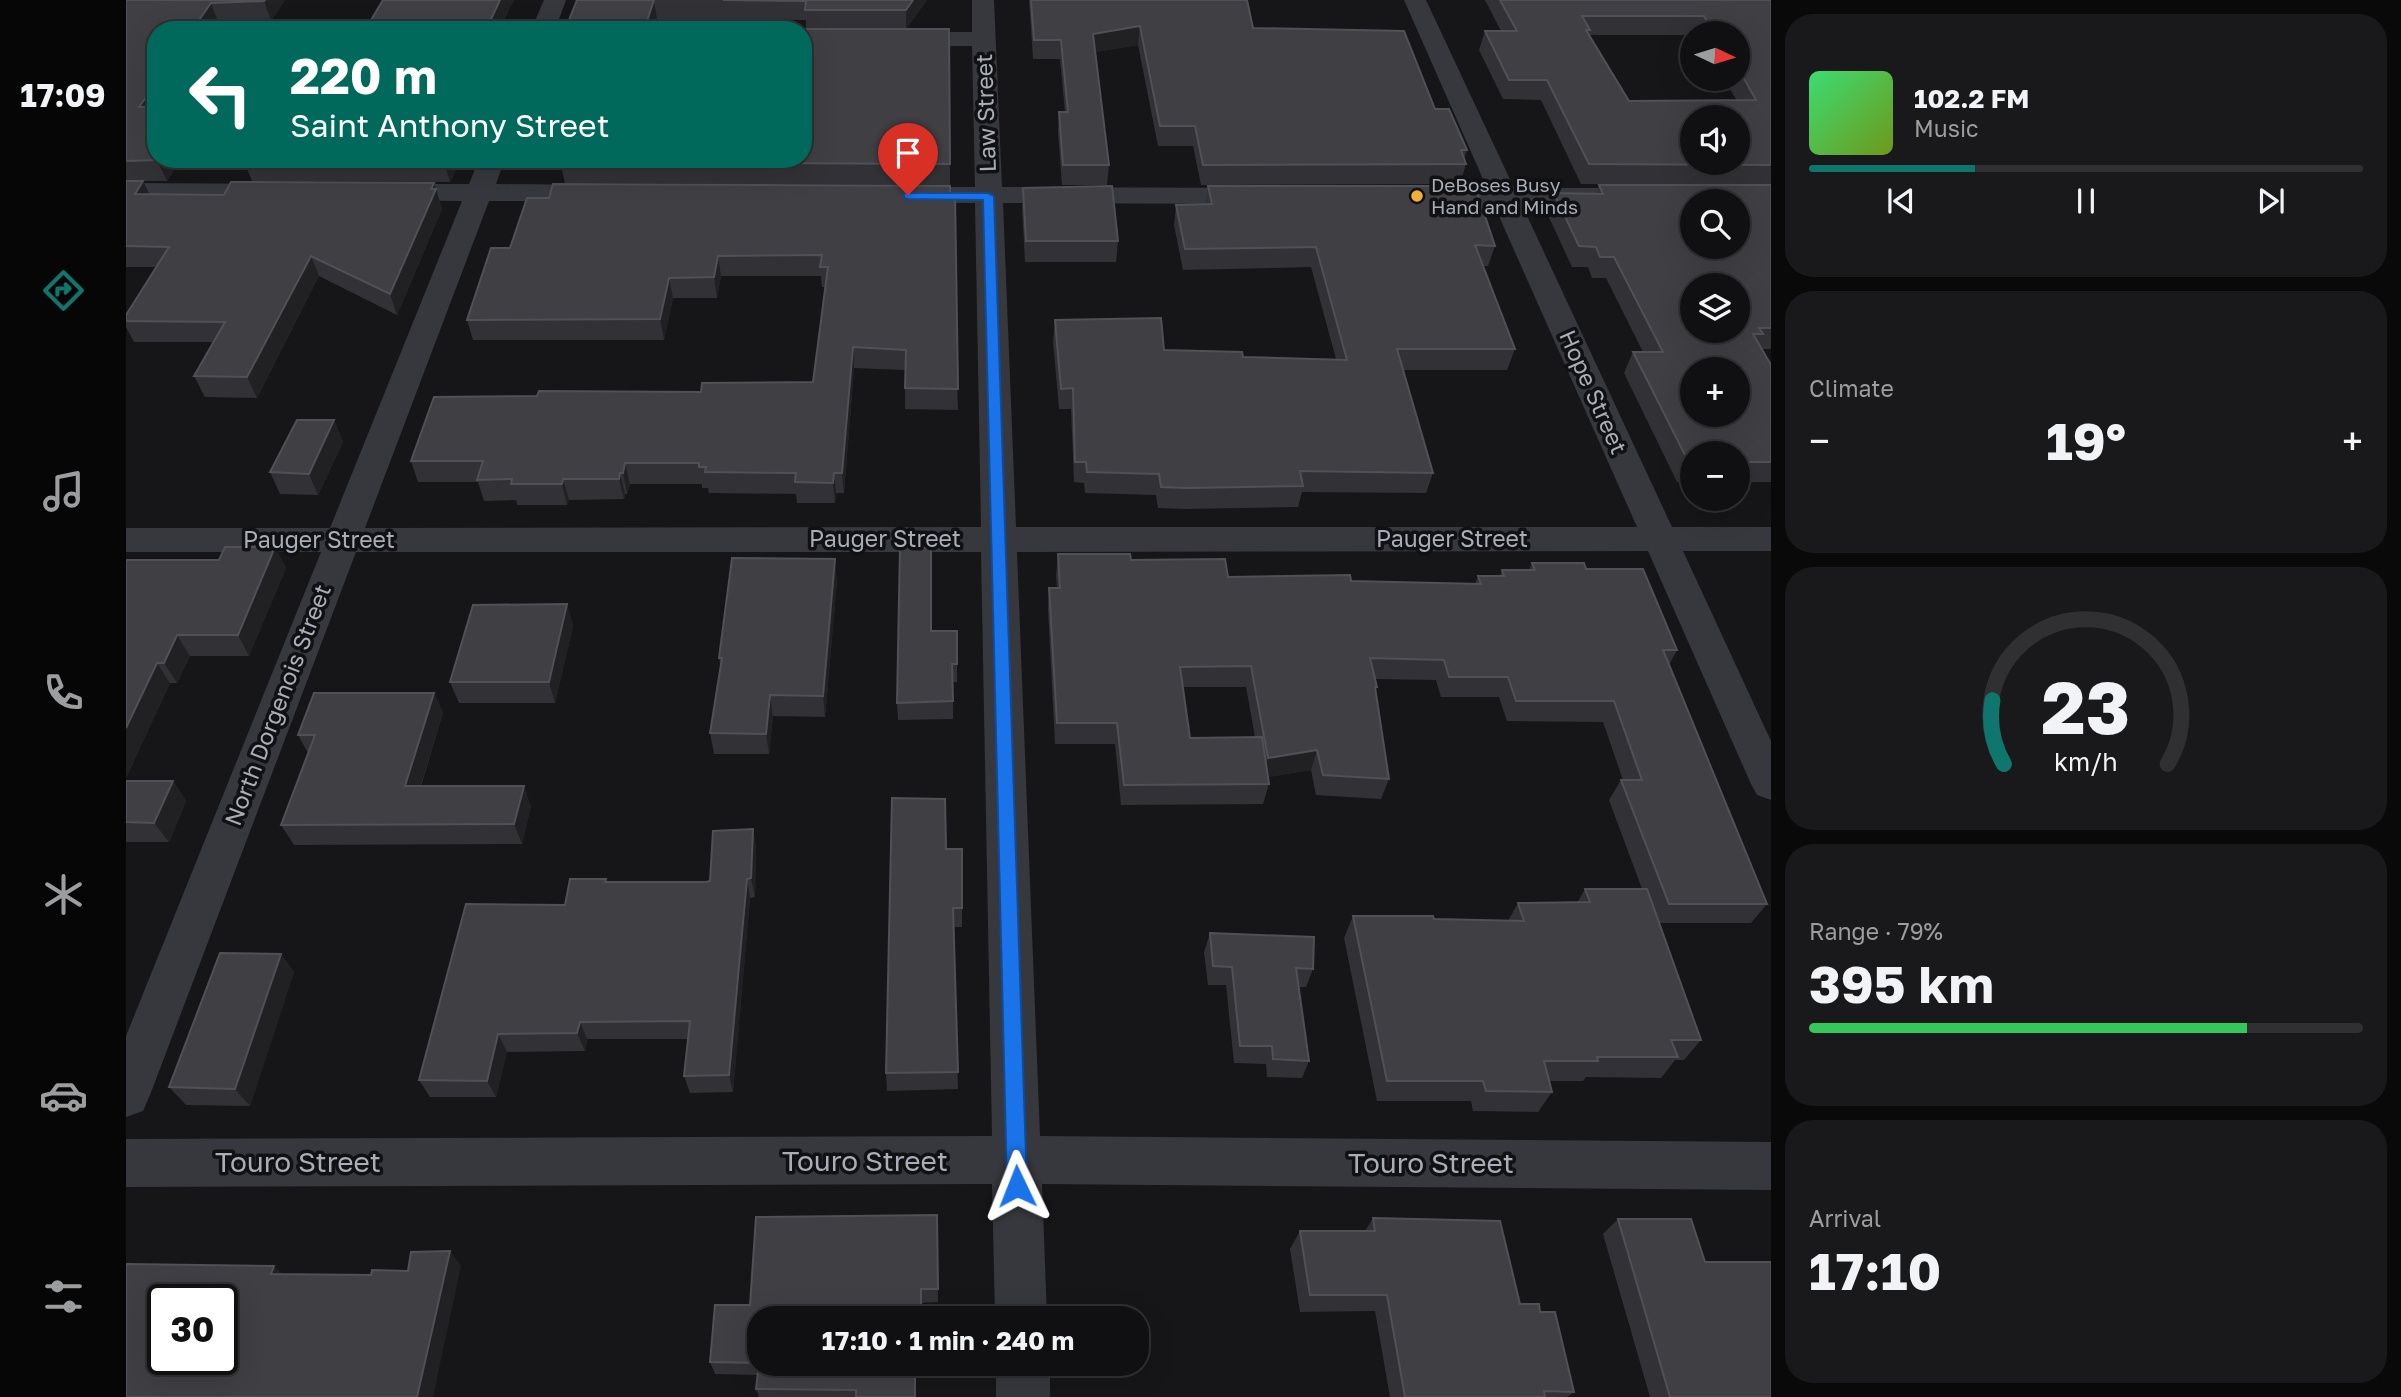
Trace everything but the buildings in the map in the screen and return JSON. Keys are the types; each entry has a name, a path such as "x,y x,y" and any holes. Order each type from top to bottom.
{"street":[{"path":"547,21 555,0"},
{"name":"Law Street","path":"983,0 1021,1306"},
{"name":"Hope Street","path":"1415,0 1771,784"},
{"path":"812,39 984,39"},
{"path":"357,192 486,176 631,193"},
{"name":"North Dorgenois Street","path":"126,1095 486,176"},
{"path":"126,191 303,192"},
{"path":"878,195 1281,196"},
{"path":"1407,197 1624,196"},
{"name":"Pauger Street","path":"126,540 1771,539"},
{"name":"Touro Street","path":"126,1163 1017,1160 1771,1166"},
{"path":"1023,1376 1024,1397"}],"place":[{"name":"DeBoses Busy Hand and Minds","path":"1417,196"}],"route":[{"path":"908,195 988,196 1017,1186"}]}
